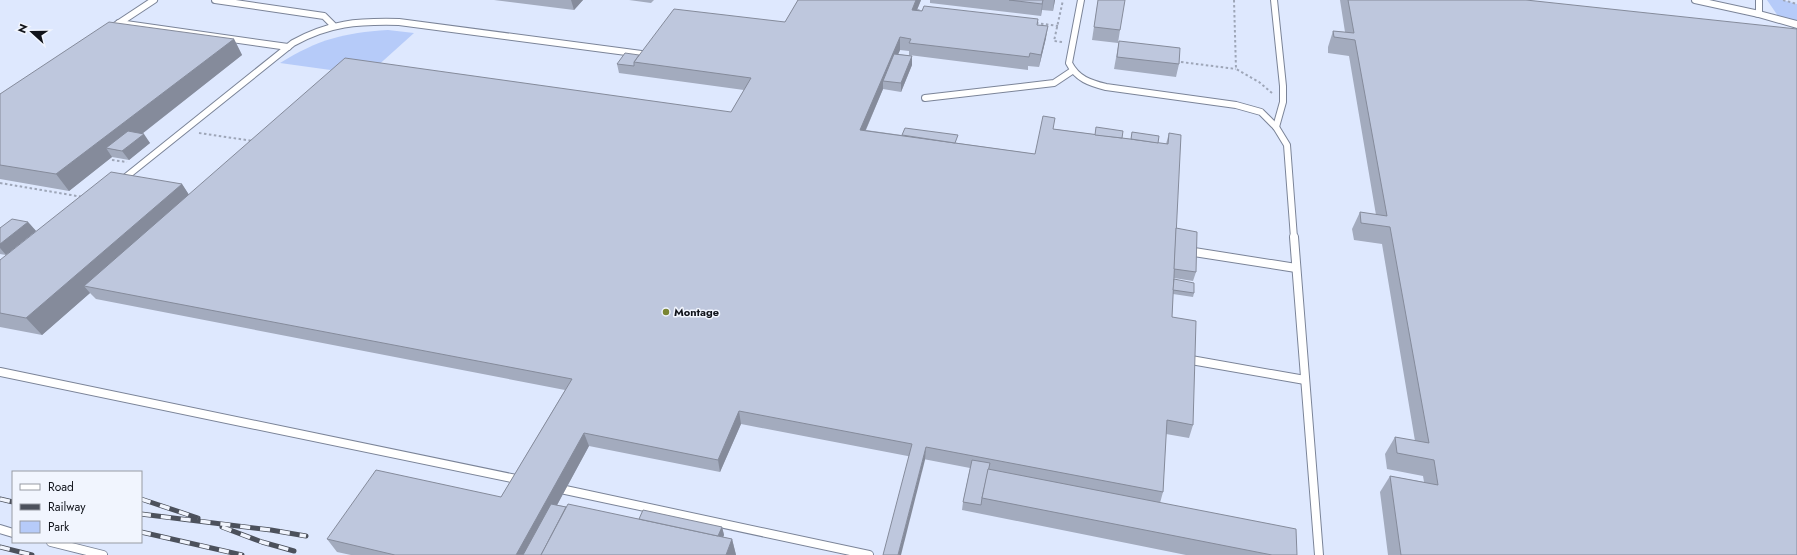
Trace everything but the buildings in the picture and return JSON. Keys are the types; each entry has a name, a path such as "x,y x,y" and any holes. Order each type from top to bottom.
{"street":[{"path":"1758,14 1797,25"}],"lane":[{"path":"106,32 154,0"},
{"path":"215,0 324,16 333,25"},
{"path":"1081,0 1069,63 1072,71 1079,77 1106,87 1236,105 1262,112 1276,127 1287,145 1319,555"},
{"path":"1274,0 1283,86 1283,102 1276,127"},
{"path":"1695,0 1758,14 1759,0"},
{"path":"114,187 288,47 301,38 333,25 365,21 399,22 651,55"},
{"path":"119,23 288,47"},
{"path":"925,98 1054,83 1072,71"},
{"path":"1194,252 1296,268"},
{"path":"1191,360 1305,380"},
{"path":"0,372 528,482"},
{"path":"551,487 870,555"},
{"path":"0,529 12,533"},
{"path":"55,543 103,555"}],"path":[{"path":"1063,0 1054,41 1073,42"},
{"path":"1234,0 1236,69"},
{"path":"1783,0 1797,4"},
{"path":"917,10 932,12"},
{"path":"1034,23 1058,26"},
{"path":"1181,62 1236,69 1259,82 1283,102"},
{"path":"112,160 129,162"},
{"path":"0,183 85,197"}],"green space":[{"path":"1767,0 1782,0 1797,4 1797,21 1778,16"},
{"path":"388,30 414,33 374,69 345,72 280,63 307,48 344,35"}],"railway":[{"path":"0,499 12,502"},
{"path":"142,499 198,518"},
{"path":"142,514 271,530 306,536"},
{"path":"222,527 262,542 294,551"},
{"path":"142,532 242,555"},
{"path":"0,547 32,555"}],"place":[{"name":"Montage","path":"666,312"}]}
